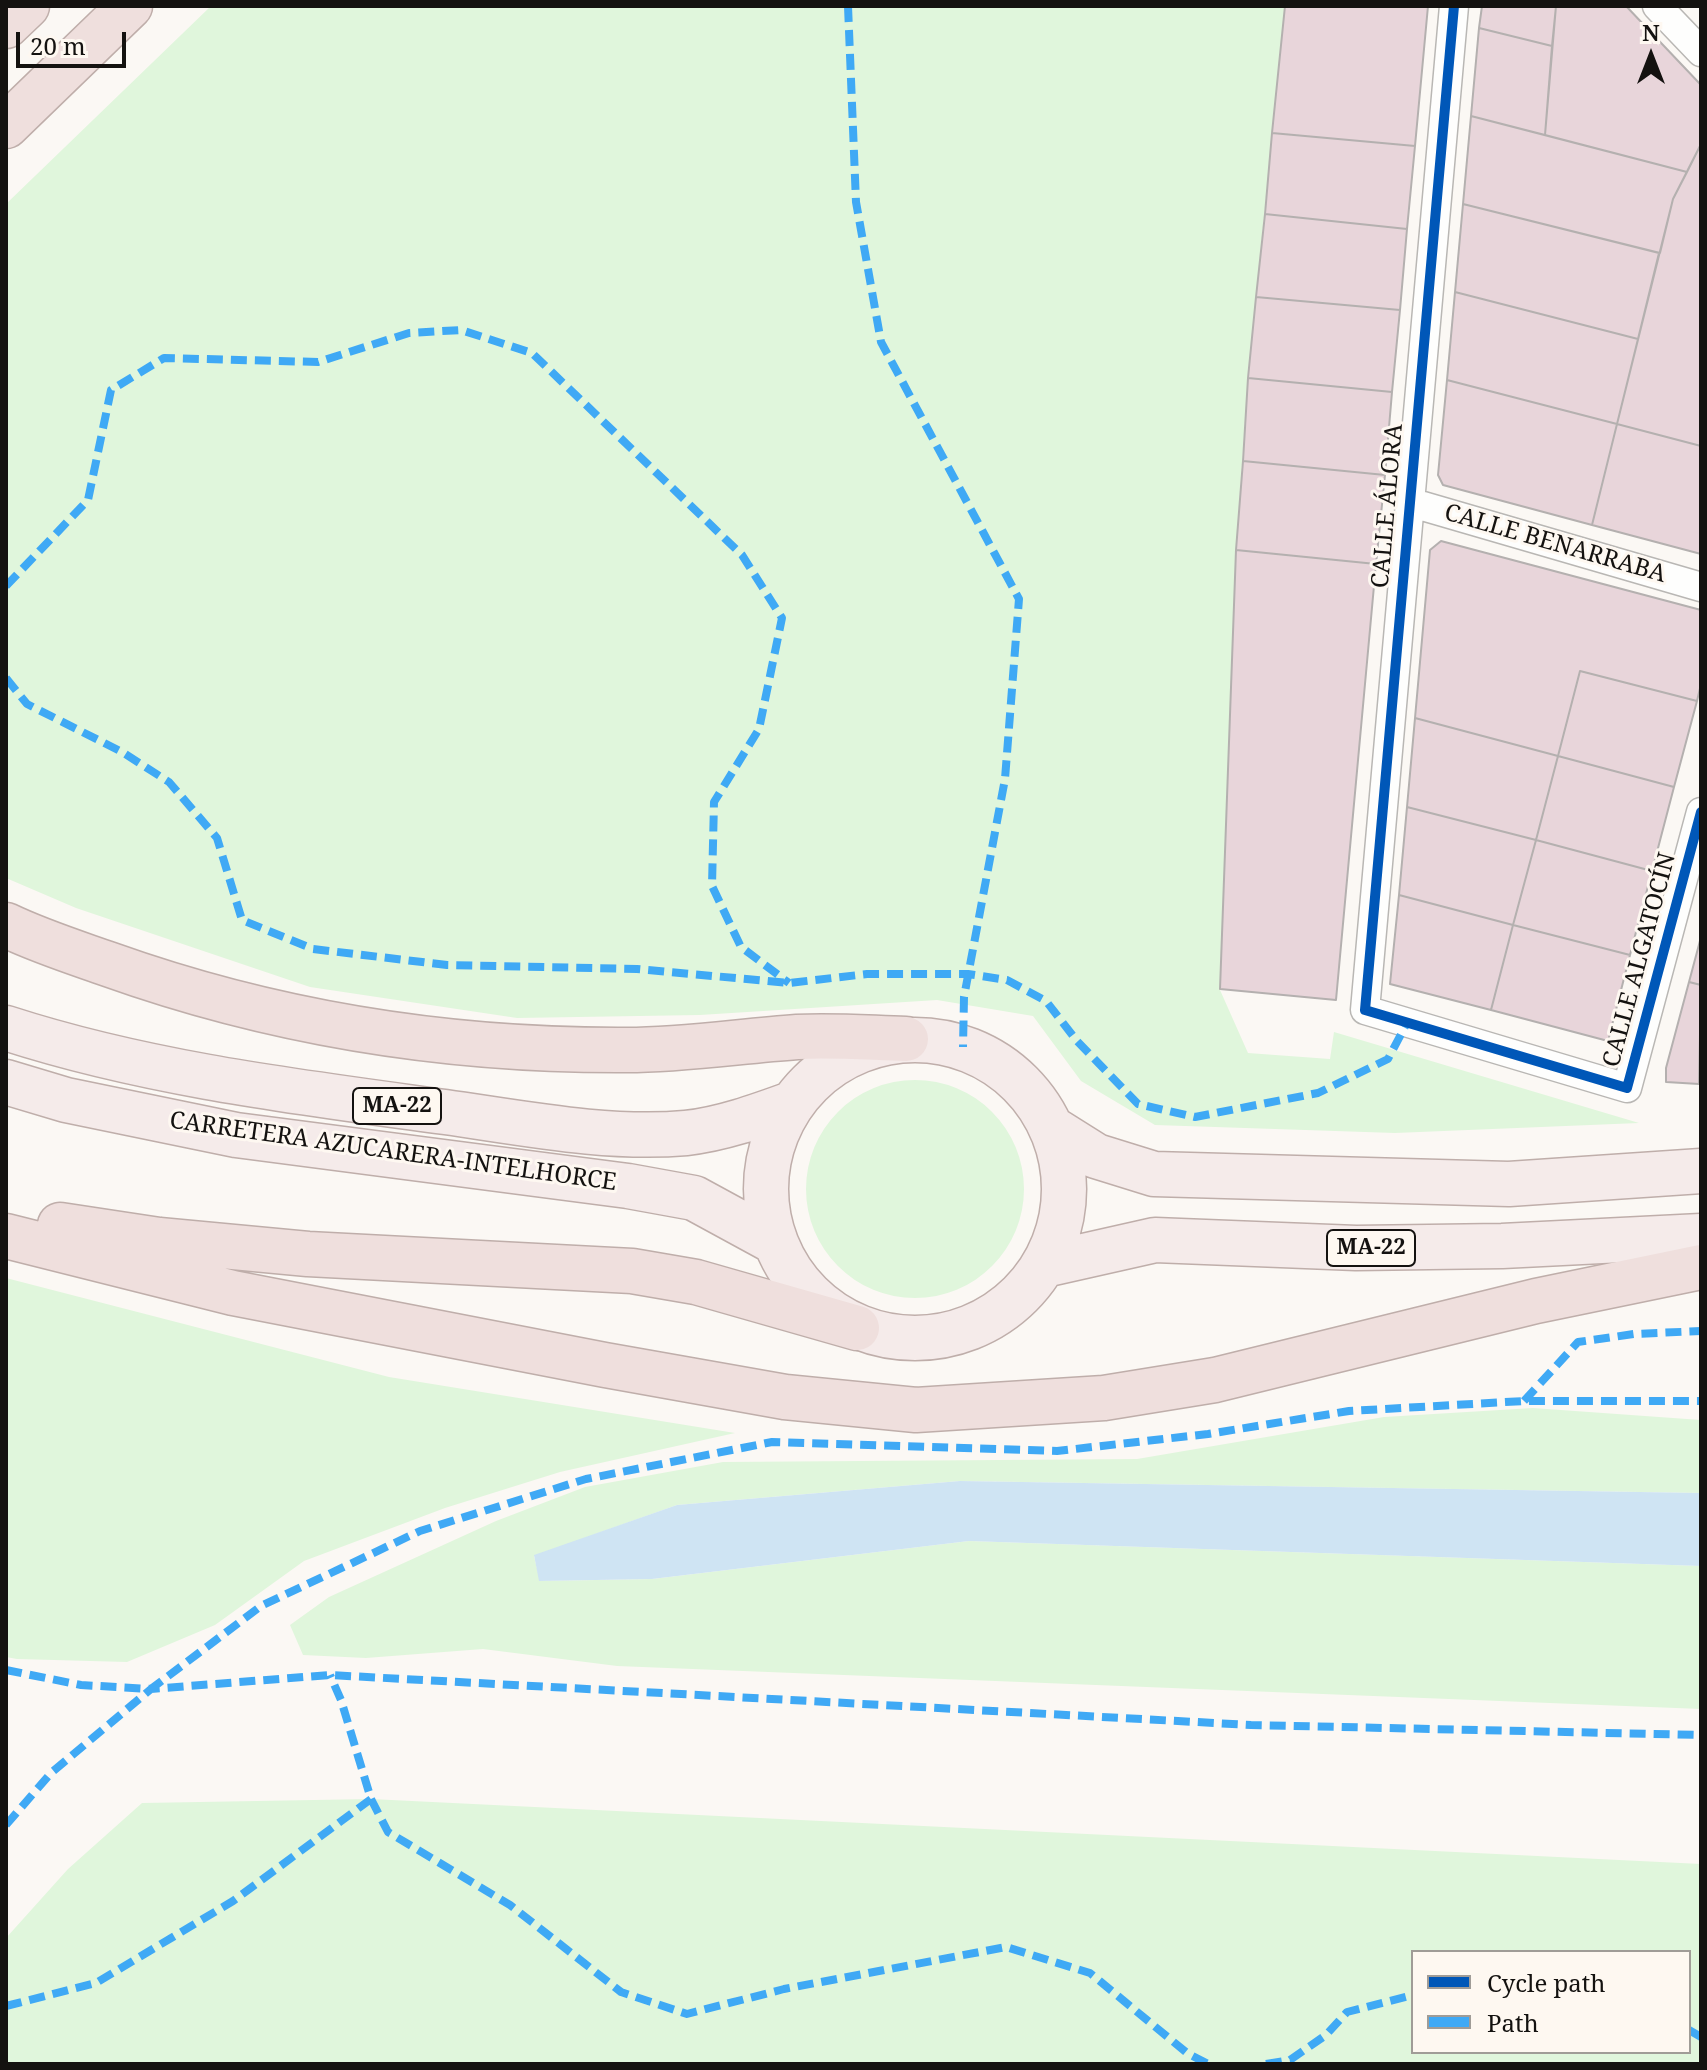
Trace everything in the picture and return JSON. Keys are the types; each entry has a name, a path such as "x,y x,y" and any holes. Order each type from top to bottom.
{"highway":[{"path":"6,26 27,6"},
{"path":"7,126 130,6"},
{"path":"6,925 161,983 224,1002 302,1020 413,1038 509,1049 631,1050 801,1037 906,1039"},
{"path":"6,1216 159,1240 278,1251 632,1271 696,1282 857,1328"},
{"path":"6,1236 233,1293 605,1365 785,1397 916,1410 1104,1398 1215,1380 1536,1301 1701,1267"}],"main road":[{"name":"CARRETERA AZUCARERA-INTELHORCE","path":"6,1028 187,1072 321,1095 600,1130 687,1133 748,1119 791,1104"},
{"name":"MA-22","path":"906,1039 963,1047 991,1060 1022,1084 1053,1129 1064,1175 1058,1236 1044,1265 1010,1305 964,1331 914,1339 857,1328 817,1304 794,1281 768,1228 765,1166 791,1104 823,1073 866,1047 906,1039"},
{"name":"CARRETERA AZUCARERA-INTELHORCE","path":"6,1082 66,1100 236,1135 628,1186 694,1198 773,1241"},
{"name":"MA-22","path":"1053,1129 1096,1156 1154,1174 1509,1184 1701,1171"},
{"name":"MA-22","path":"1044,1265 1155,1240 1356,1248 1502,1246 1701,1236"}],"street":[{"name":"CALLE ÁLORA","path":"1365,1010 1454,6"},
{"path":"1657,6 1701,52"},
{"name":"CALLE BENARRABA","path":"1409,502 1701,587"},
{"name":"CALLE ALGATOCÍN","path":"1365,1010 1627,1088 1701,812"}],"green space":[{"path":"211,6 1285,6 1248,378 1236,550 1220,990 1248,1053 1330,1059 1334,1032 1639,1123 1395,1133 1155,1125 1081,1081 1033,1016 937,1000 700,1015 517,1018 310,987 76,908 6,878 6,204"},
{"path":"915,1080 957,1088 976,1098 992,1112 1006,1128 1016,1147 1024,1189 1016,1231 1006,1250 992,1266 976,1280 957,1290 915,1298 873,1290 854,1280 838,1266 824,1250 814,1231 806,1189 814,1147 824,1128 838,1112 854,1098 873,1088"},
{"path":"6,1278 389,1377 735,1433 560,1472 445,1508 304,1561 215,1625 127,1662 6,1657"},
{"path":"1533,1408 1701,1420 1701,1493 960,1481 677,1505 534,1556 540,1581 652,1579 969,1541 1701,1566 1701,1709 617,1666 483,1649 366,1658 303,1655 290,1625 329,1597 496,1521 585,1487 723,1462 1137,1459 1384,1417"},
{"path":"371,1799 1701,1864 1701,2064 6,2064 6,1938 68,1869 142,1803"}],"water":[{"path":"960,1481 1701,1493 1701,1566 969,1541 652,1579 539,1581 534,1555 677,1505"}],"building":[{"path":"1285,6 1428,6 1415,146 1272,133"},
{"path":"1482,6 1556,6 1552,46 1479,28"},
{"path":"1556,6 1626,6 1701,85 1701,144 1687,172 1545,135"},
{"path":"1479,28 1552,46 1545,135 1471,116"},
{"path":"1471,116 1687,172 1673,199 1660,253 1463,204"},
{"path":"1272,133 1415,146 1407,229 1265,214"},
{"path":"1701,144 1701,446 1617,424 1673,199"},
{"path":"1463,204 1659,253 1638,339 1455,292"},
{"path":"1265,214 1407,229 1400,310 1256,297"},
{"path":"1455,292 1638,339 1617,424 1447,380"},
{"path":"1256,297 1400,310 1392,392 1248,378"},
{"path":"1248,378 1392,392 1385,475 1243,461"},
{"path":"1447,380 1617,424 1592,525 1443,485 1438,475"},
{"path":"1617,424 1701,446 1701,554 1592,525"},
{"path":"1243,461 1385,475 1376,564 1236,550"},
{"path":"1441,541 1701,610 1701,684 1697,701 1580,671 1558,756 1415,718 1430,550"},
{"path":"1236,550 1376,564 1336,1000 1220,989"},
{"path":"1580,671 1697,701 1674,787 1558,756"},
{"path":"1415,718 1558,756 1536,840 1407,807"},
{"path":"1558,756 1674,787 1652,871 1536,840"},
{"path":"1407,807 1536,840 1513,925 1399,895"},
{"path":"1536,840 1652,871 1630,955 1513,925"},
{"path":"1399,895 1513,925 1491,1010 1390,984"},
{"path":"1513,925 1630,955 1608,1041 1491,1010"},
{"path":"1701,937 1701,985 1689,982"},
{"path":"1689,982 1701,985 1699,1084 1666,1082 1666,1068"}],"marked path":[{"path":"848,6 856,202 881,342 1019,599 1005,779 964,997 963,1047"},
{"path":"6,586 88,500 111,390 164,358 318,362 409,333 461,330 532,353 742,555 782,618 759,729 714,802 712,886 741,947 789,983"},
{"path":"6,678 27,704 122,752 169,782 217,838 242,920 313,949 447,965 637,969 789,983 867,974 968,974 1007,980 1046,1001 1077,1041 1138,1104 1195,1117 1318,1093 1388,1059 1408,1021"},
{"path":"1524,1401 1578,1342 1634,1334 1701,1331"},
{"path":"6,1670 81,1685 151,1689 261,1606 420,1531 586,1479 772,1442 1057,1451 1208,1434 1349,1411 1524,1401 1701,1401"},
{"path":"6,1825 51,1773 151,1689 330,1675 1251,1725 1701,1735"},
{"path":"6,2006 96,1983 233,1901 371,1799 341,1700 330,1675"},
{"path":"371,1799 388,1832 510,1905 621,1992 687,2014 784,1989 1006,1947 1090,1973 1187,2053 1208,2064"},
{"path":"1266,2064 1290,2060 1326,2035 1347,2012 1411,1996"},
{"path":"1691,2031 1701,2037"}],"cycle path":[{"path":"1454,6 1365,1010 1627,1088 1701,812"}]}
